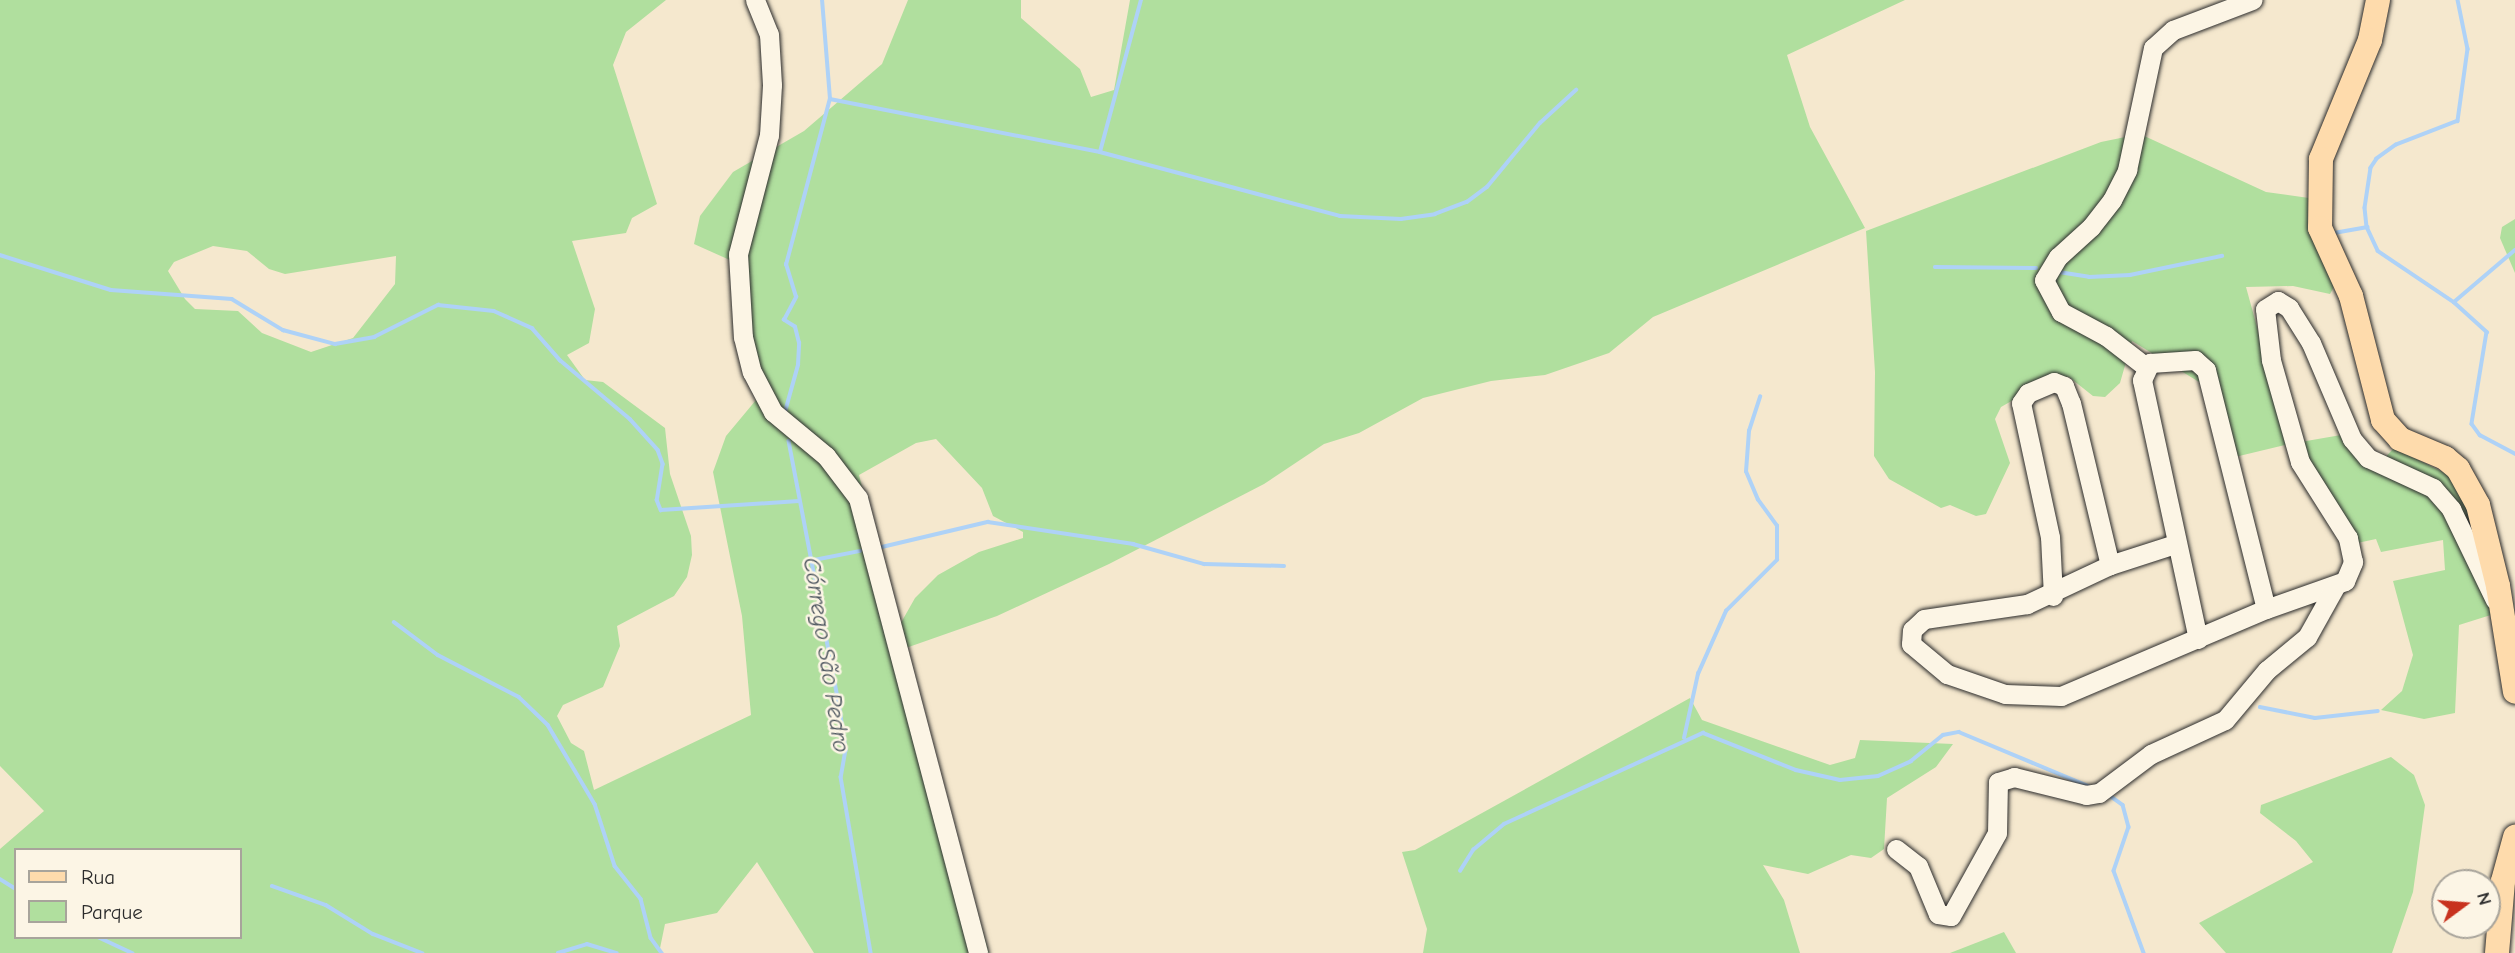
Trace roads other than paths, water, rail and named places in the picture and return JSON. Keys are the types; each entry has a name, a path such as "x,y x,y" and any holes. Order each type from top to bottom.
{"main road":[{"path":"2378,0 2370,40 2321,159 2320,228 2351,296 2383,420 2400,439 2445,458 2468,484 2478,505 2501,609 2515,692"},
{"path":"2497,953 2503,881 2515,837"}],"street":[{"path":"755,0 769,34 772,85 769,135 738,254 743,337 756,383 773,412 826,456 858,498 978,953"},
{"path":"2146,367 2106,337 2061,312 2044,280 2058,257 2091,227 2112,200 2127,170 2153,48 2173,30 2252,0"},
{"path":"1896,849 1924,875 1938,914 1951,916 1997,833 1996,789 2001,780 2014,777 2085,795 2099,793 2151,754 2225,720 2267,670 2307,637 2335,587 2352,571 2352,553 2348,538 2295,452 2265,324 2265,309 2272,302 2289,309 2311,343 2352,439 2368,458 2434,488 2451,509 2501,609"},
{"path":"2198,639 2175,544 2142,380 2150,363 2195,360 2206,370 2266,609"},
{"path":"2053,596 2050,537 2021,403 2028,393 2054,382 2064,386 2071,403 2110,565"},
{"path":"2175,544 2110,565 2053,596 2027,604 1930,617 1917,624 1909,637 1915,651 1947,674 2005,694 2049,697 2074,693 2266,609 2335,587"}],"waterway":[{"name":"Córrego São Pedro","path":"785,412 798,365 799,343 795,327 784,320 796,297 786,265 830,99 822,0"},
{"path":"1100,152 1141,0"},
{"path":"2458,0 2468,49 2458,121 2396,145 2377,159 2371,168 2365,208 2367,227 2378,251 2454,302 2487,332 2472,424 2480,435 2515,454"},
{"path":"830,99 1100,152 1340,216 1401,219 1435,214 1467,202 1487,187 1540,123 1576,90"},
{"path":"2334,233 2367,227"},
{"path":"2454,302 2515,250"},
{"path":"0,255 111,290 232,299 283,330 335,344 374,337 438,305 494,311 532,328 560,360 630,419 658,450 663,464 657,500 661,510 799,501"},
{"path":"2059,272 2089,277 2130,275 2222,256"},
{"path":"1935,267 2036,268"},
{"path":"1684,738 1698,674 1726,611 1777,560 1777,526 1758,500 1746,472 1749,431 1760,397"},
{"name":"Córrego São Pedro","path":"789,441 839,702 846,750 841,777 871,953"},
{"path":"882,547 988,522 1133,544 1204,564 1284,566"},
{"path":"809,561 860,551"},
{"path":"394,622 438,655 519,697 548,725 595,804 615,866 641,899 651,938 662,953"},
{"path":"2260,707 2315,718 2378,711"},
{"path":"1460,871 1473,850 1504,824 1703,733 1796,770 1840,780 1878,776 1911,761 1943,735 1959,732 2088,786"},
{"path":"2109,795 2123,805 2129,827 2114,871 2144,953"},
{"path":"0,879 14,888"},
{"path":"272,886 326,905 373,934 422,953"},
{"path":"102,939 132,953"},
{"path":"558,953 587,944 617,953"}]}
